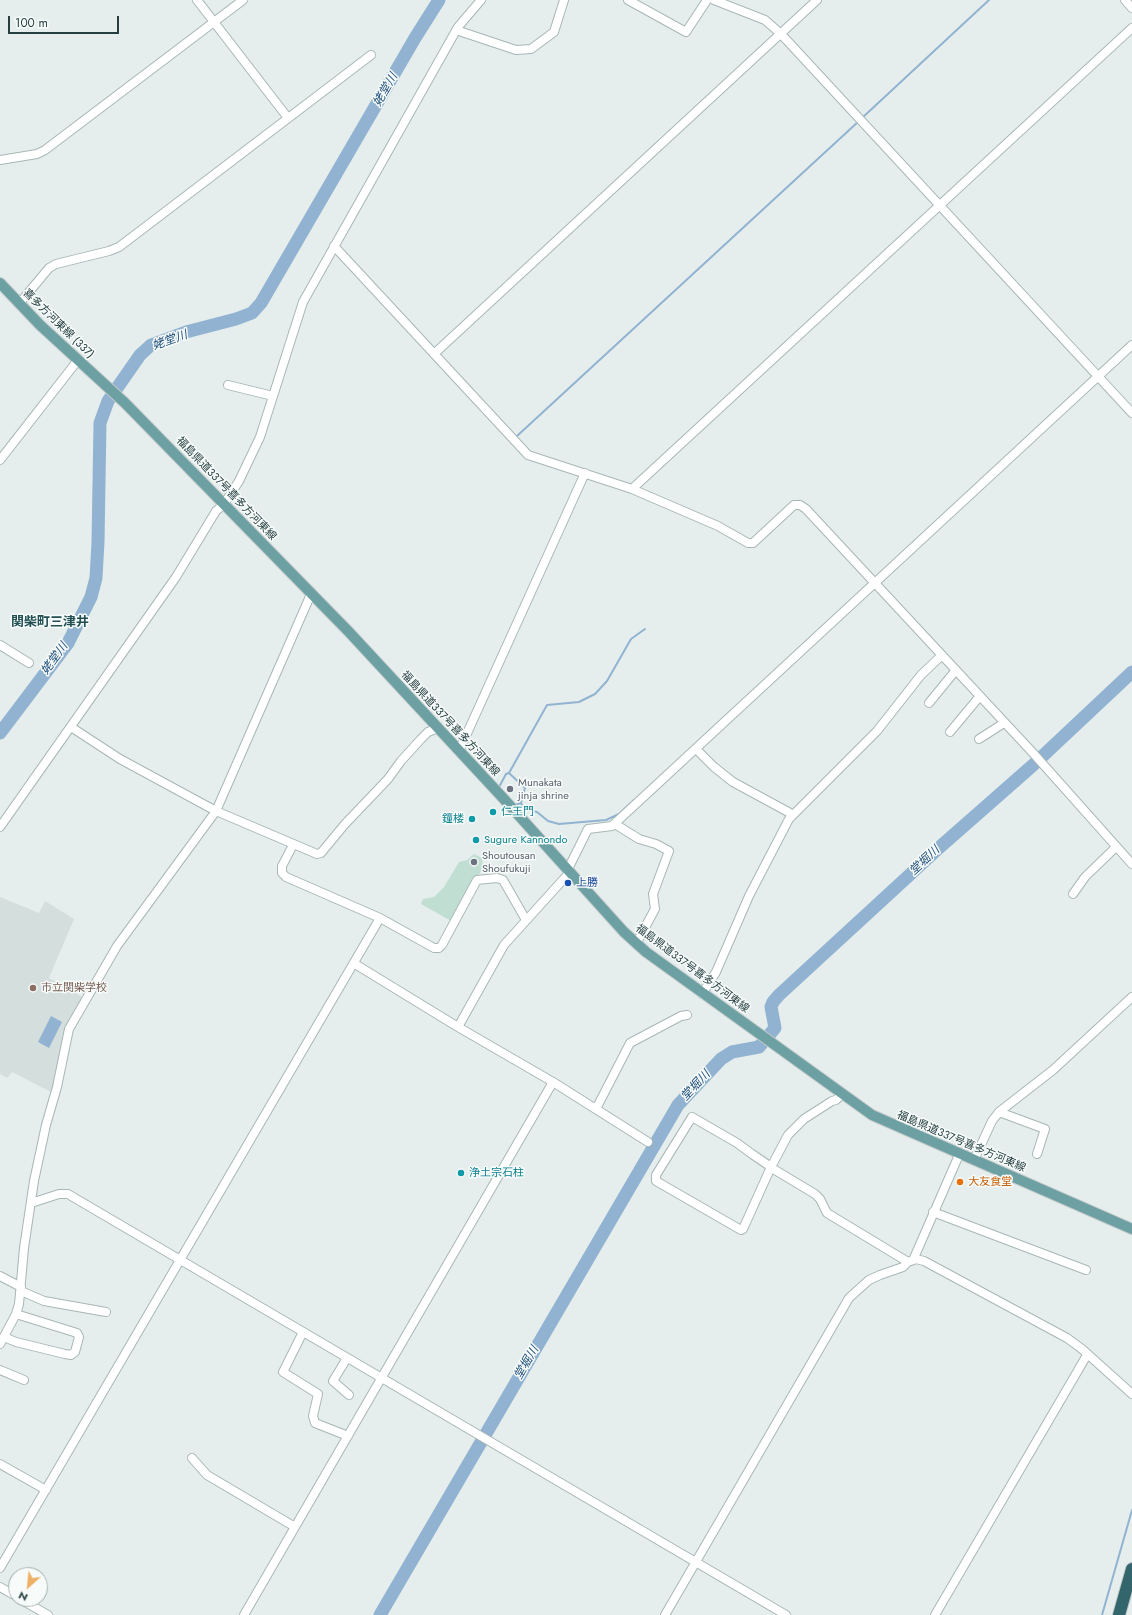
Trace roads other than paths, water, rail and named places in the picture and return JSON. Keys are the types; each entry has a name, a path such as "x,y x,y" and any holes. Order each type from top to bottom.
{"highway":[{"path":"1119,1615 1132,1570"}],"main road":[{"name":"喜多方河東線 (337)","path":"0,283 19,304 125,403"},
{"name":"福島県道337号喜多方河東線","path":"125,403 311,594 438,728 636,944 702,994 872,1115 959,1155 974,1160 1132,1229"}],"street":[{"path":"197,0 288,118"},
{"path":"0,160 37,154 44,150 243,0"},
{"path":"0,827 71,727 116,659 176,577 216,511 224,504 254,452 273,396 298,313 334,246 456,30 481,0"},
{"path":"456,30 516,50 531,49 554,32 564,0"},
{"path":"628,0 686,32 707,0"},
{"path":"714,0 765,20 781,34 1132,413"},
{"path":"435,353 817,0"},
{"path":"1125,0 1132,8"},
{"path":"632,489 1132,28"},
{"path":"19,304 49,268 56,264 109,251 118,246 371,55"},
{"path":"334,246 435,353 528,455 632,489 718,526 748,543 753,542 794,505 800,505 806,509 1004,722 1132,864"},
{"path":"458,1027 504,945 569,870 588,829 612,826 615,824 1132,345"},
{"path":"0,460 78,360"},
{"path":"228,385 273,396"},
{"path":"459,751 584,473"},
{"path":"16,1314 78,1333 79,1337 75,1352 71,1355 16,1342 2,1341 16,1314 21,1289 24,1248 43,1138 55,1096 68,1029 117,946 216,811 311,594"},
{"path":"0,645 29,664"},
{"path":"702,994 716,972 749,896 792,814 873,736 921,675 942,655"},
{"path":"930,703 956,670"},
{"path":"950,732 980,696"},
{"path":"979,739 1004,722"},
{"path":"71,727 120,759 216,811 311,853 317,854 321,853 388,779 420,739 428,732 438,728"},
{"path":"696,749 714,767 733,782 792,814"},
{"path":"615,824 639,839 656,844 669,851 653,894 655,909 636,944"},
{"path":"293,845 282,866 282,873 284,876 380,918 434,948 439,948 477,880 498,878 504,880 526,920"},
{"path":"1073,894 1085,877 1116,847"},
{"path":"0,1568 380,918"},
{"path":"354,964 596,1108 648,1142"},
{"path":"974,1160 992,1121 999,1112 1053,1070 1132,997"},
{"path":"596,1108 630,1043 681,1016 687,1015"},
{"path":"244,1615 553,1082"},
{"path":"842,1094 836,1100 809,1115 785,1140 771,1167 743,1230 657,1183 655,1179 692,1117 737,1143 771,1167 815,1194 820,1199 827,1213 912,1261 924,1261 1067,1338 1132,1394"},
{"path":"999,1112 1045,1129 1038,1154"},
{"path":"665,1615 849,1298 869,1280 890,1270 903,1267 914,1258 959,1155"},
{"path":"31,1204 59,1194 68,1194 182,1259 347,1358 786,1615"},
{"path":"933,1212 1086,1270"},
{"path":"0,1276 44,1301 106,1312"},
{"path":"303,1332 283,1372 284,1374 313,1389 318,1394 313,1416 315,1422 348,1436"},
{"path":"935,1615 1087,1355"},
{"path":"347,1358 333,1381 349,1395"},
{"path":"0,1370 24,1380"},
{"path":"192,1458 207,1475 295,1527"},
{"path":"0,1464 46,1490"},
{"path":"34,1607 48,1615"}],"water":[{"path":"51,1016 62,1022 49,1048 38,1042"}],"waterway":[{"name":"姥堂川","path":"0,733 68,643 91,597 96,578 98,542 100,423 108,401 140,355 151,345 186,332 236,319 252,313 261,303 415,38 439,0"},
{"path":"862,118 989,0"},
{"path":"517,436 859,121"},
{"path":"509,773 547,705 579,702 595,694 607,681 631,639 645,629"},
{"name":"堂堀川","path":"380,1615 678,1105 721,1059 732,1052 759,1047 775,1028 771,1007 779,995 941,846 1032,766 1132,672"},
{"path":"498,789 506,774 509,773 525,788 521,803 524,809 537,812 548,821 559,824 606,820 619,814 634,800"},
{"path":"515,805 521,803"},
{"path":"1102,1615 1132,1510"}],"place":[{"name":"Munakata jinja shrine","path":"510,789"},
{"name":"仁王門","path":"493,812"},
{"name":"鐘楼","path":"472,819"},
{"name":"Sugure Kannondo","path":"476,840"},
{"name":"Shoutousan Shoufukuji","path":"474,862"},
{"name":"上勝","path":"568,883"},
{"name":"市立関柴学校","path":"33,988"},
{"name":"浄土宗石柱","path":"461,1173"},
{"name":"大友食堂","path":"960,1182"}],"district":[{"name":"関柴町三津井","path":"50,623"}]}
